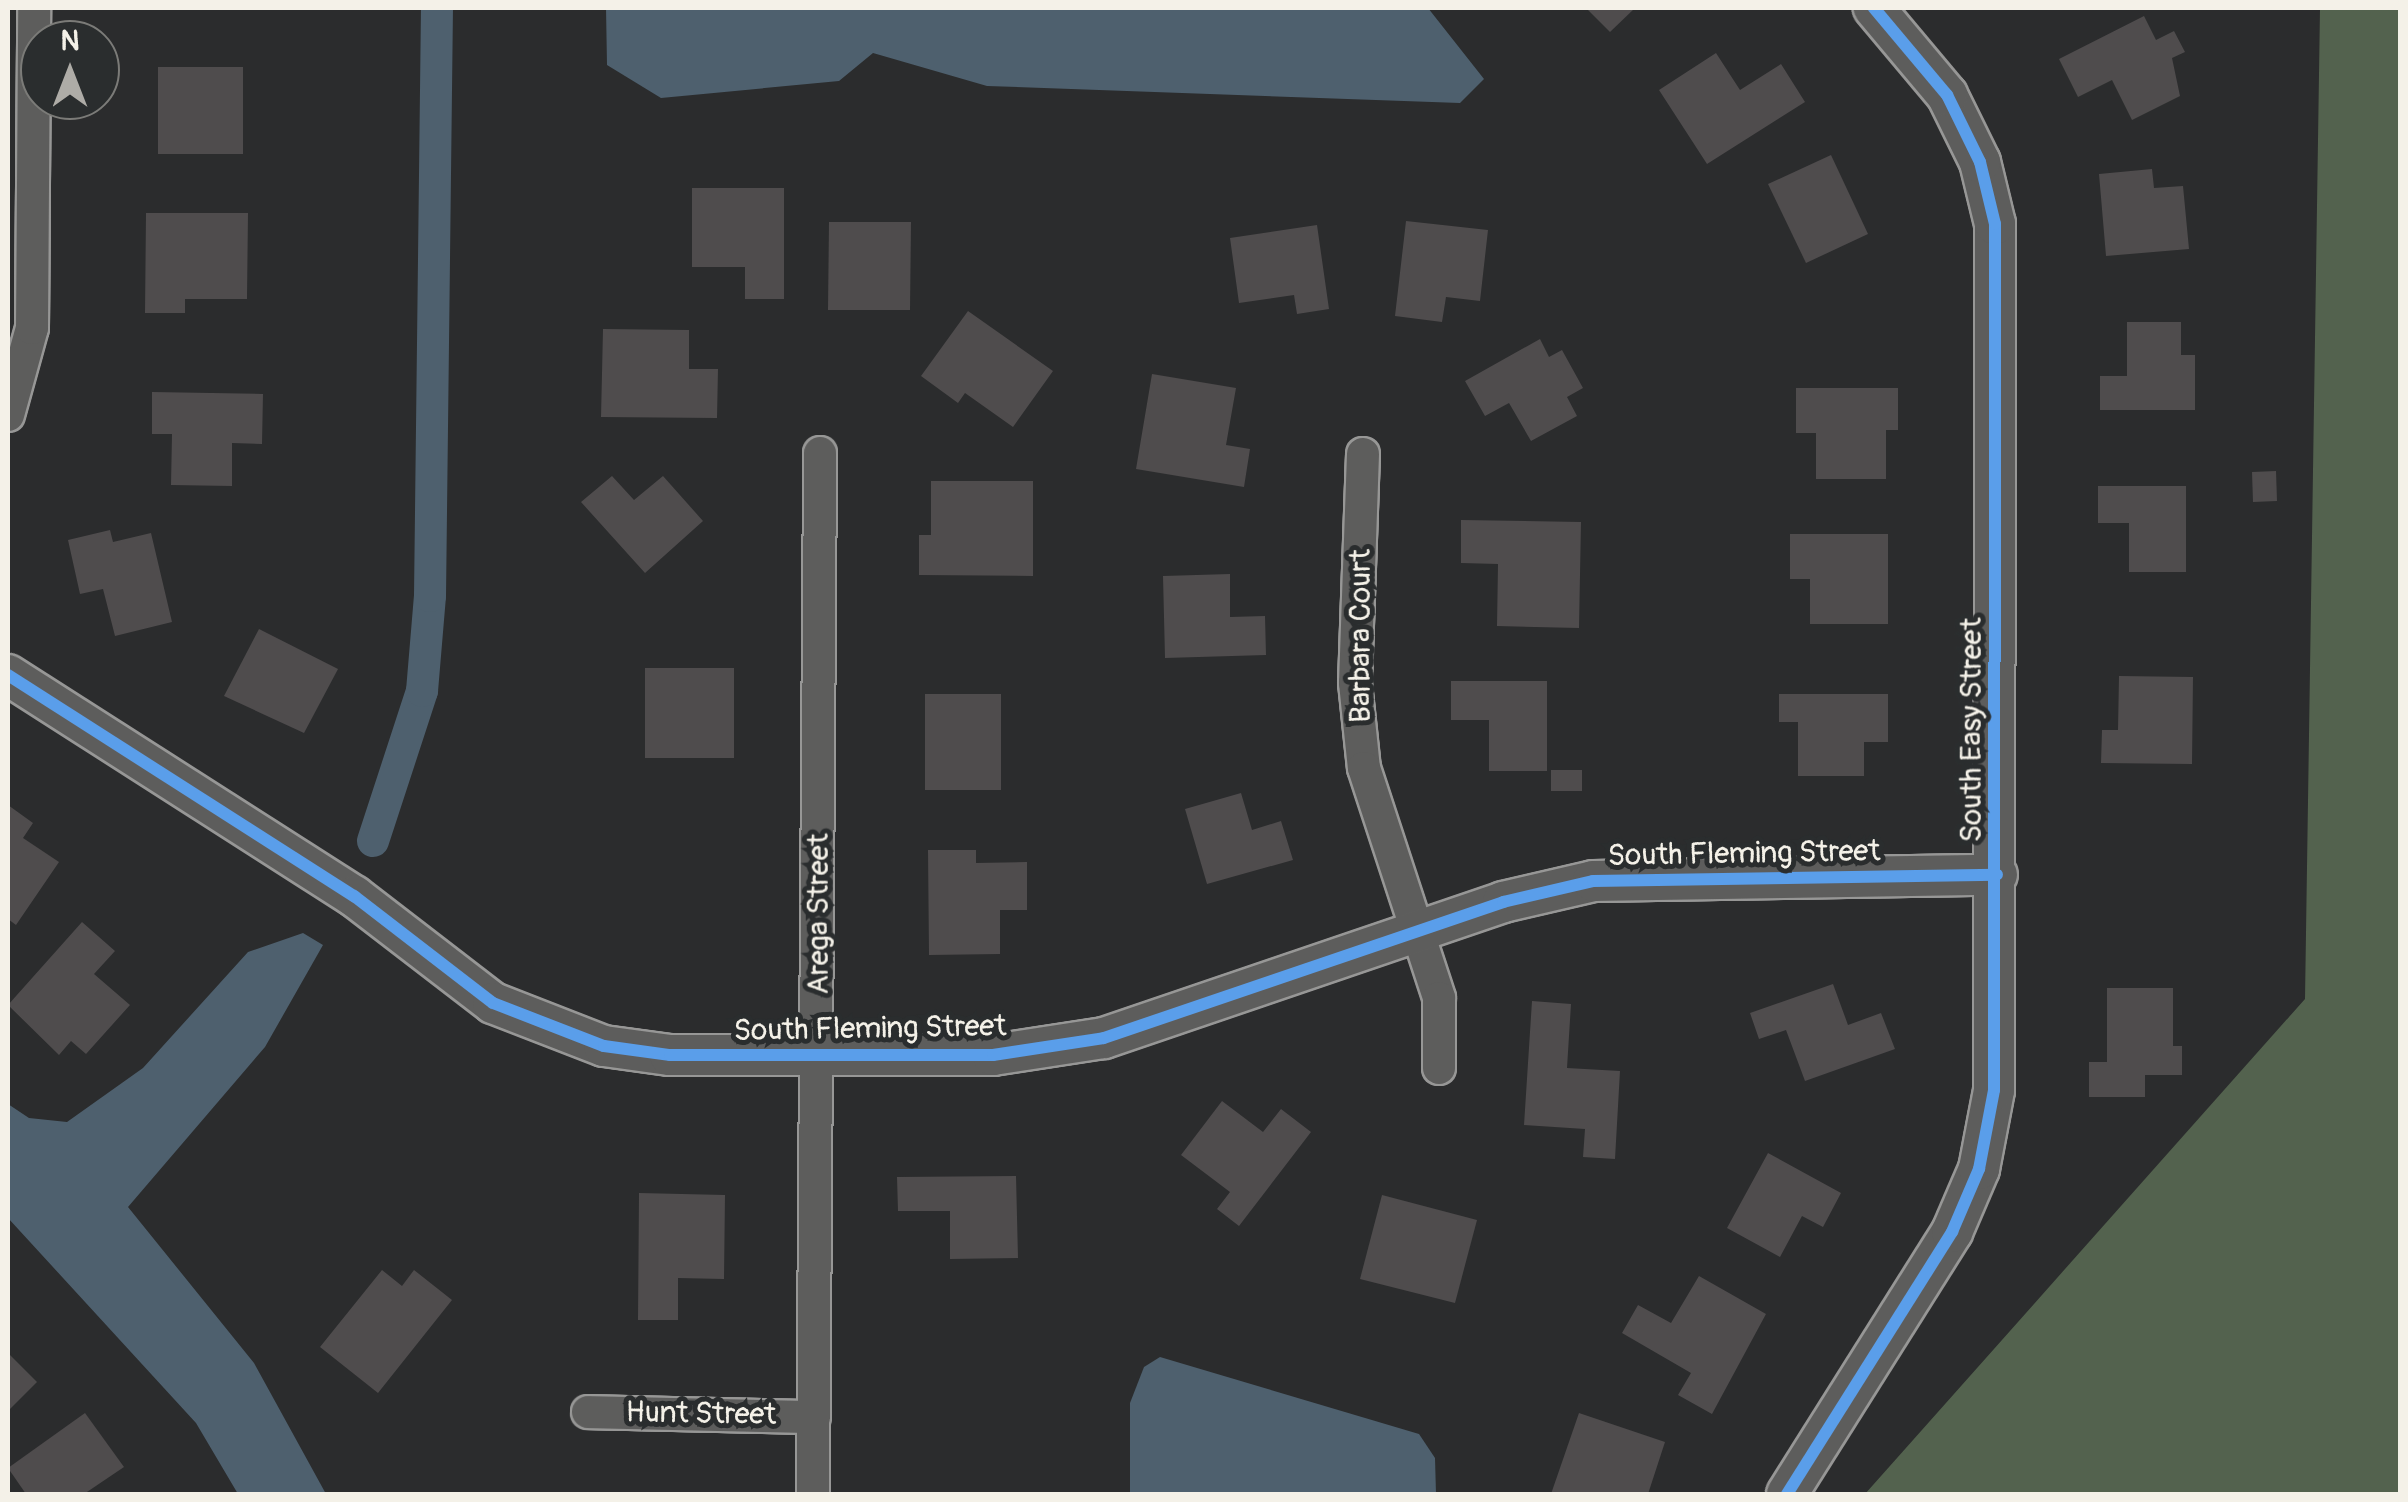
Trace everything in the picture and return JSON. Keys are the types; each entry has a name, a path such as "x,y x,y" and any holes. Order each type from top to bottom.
{"street":[{"path":"8,414 32,328 34,8"},
{"name":"South Easy Street","path":"1787,1494 1952,1232 1979,1168 1994,1090 1995,224 1980,162 1946,95 1874,8"},
{"name":"Arega Street","path":"812,1494 820,452"},
{"name":"Barbara Court","path":"1362,454 1355,683 1364,768 1439,998 1439,1068"},
{"name":"South Fleming Street","path":"8,675 354,896 493,1002 604,1046 818,1058 993,1055 1104,1038 1417,931 1593,881 1997,876"},
{"name":"Hunt Street","path":"588,1412 814,1417"}],"green space":[{"path":"2320,8 2400,8 2400,1494 1865,1494 2305,999"}],"water":[{"path":"606,8 1428,8 1484,79 1460,103 987,86 873,53 839,81 661,98 607,65"},
{"path":"303,933 323,945 265,1047 128,1207 254,1363 326,1494 238,1494 196,1423 8,1218 8,1104 29,1118 67,1122 143,1068 248,952"},
{"path":"1160,1357 1419,1434 1435,1458 1436,1494 1130,1494 1130,1403 1144,1367"}],"building":[{"path":"1586,8 1635,8 1610,32"},
{"path":"2144,16 2156,40 2174,31 2185,52 2172,58 2180,96 2132,120 2112,80 2078,97 2059,59"},
{"path":"1716,53 1740,90 1781,64 1805,102 1707,164 1659,90"},
{"path":"158,67 243,67 243,154 158,154"},
{"path":"1831,155 1868,234 1806,263 1768,184"},
{"path":"2152,169 2154,188 2183,186 2189,249 2106,256 2099,174"},
{"path":"692,188 784,188 784,299 745,299 745,267 692,267"},
{"path":"146,213 248,213 247,299 185,299 185,313 145,313"},
{"path":"1406,221 1488,230 1480,301 1446,297 1442,322 1395,316"},
{"path":"829,222 911,222 910,310 828,310"},
{"path":"1317,225 1329,309 1297,314 1294,295 1239,303 1230,238"},
{"path":"968,311 1053,371 1013,427 965,393 958,403 921,376"},
{"path":"2127,322 2181,322 2181,355 2195,355 2195,410 2100,410 2100,376 2127,376"},
{"path":"603,329 689,330 689,369 718,369 717,418 601,417"},
{"path":"1540,339 1549,357 1562,350 1583,388 1567,397 1577,416 1531,441 1509,403 1485,416 1465,381"},
{"path":"1152,374 1236,388 1226,445 1250,449 1244,487 1136,469"},
{"path":"1796,388 1898,388 1898,430 1886,430 1886,479 1816,479 1816,433 1796,433"},
{"path":"152,392 263,394 262,444 232,443 232,486 171,485 172,434 152,434"},
{"path":"2276,471 2277,501 2253,502 2252,472"},
{"path":"612,476 634,500 663,476 703,521 645,573 581,502"},
{"path":"931,481 1033,481 1033,576 919,575 919,535 931,535"},
{"path":"2098,486 2186,486 2186,572 2129,572 2129,523 2098,523"},
{"path":"1461,520 1581,522 1579,628 1497,626 1498,564 1461,563"},
{"path":"110,530 113,542 151,533 172,622 115,636 103,589 80,594 68,540"},
{"path":"1790,534 1888,534 1888,624 1810,624 1810,579 1790,579"},
{"path":"1230,574 1230,617 1265,616 1266,655 1165,658 1163,576"},
{"path":"259,629 338,669 304,733 224,696"},
{"path":"645,668 734,668 734,758 645,758"},
{"path":"2119,676 2193,677 2192,764 2101,763 2102,730 2118,730"},
{"path":"1451,681 1547,681 1547,771 1489,771 1489,720 1451,720"},
{"path":"925,694 1001,694 1001,790 925,790"},
{"path":"1779,694 1888,694 1888,742 1864,742 1864,776 1798,776 1798,722 1779,722"},
{"path":"1551,770 1582,770 1582,791 1551,791"},
{"path":"1241,793 1252,830 1281,821 1293,860 1207,884 1185,809"},
{"path":"8,805 33,823 23,838 59,862 16,925 8,919"},
{"path":"928,850 976,850 976,863 1027,862 1027,910 1000,910 1000,954 929,955"},
{"path":"82,922 115,951 94,974 130,1005 86,1054 71,1041 59,1055 8,1005"},
{"path":"1833,984 1848,1025 1881,1013 1895,1049 1805,1081 1786,1030 1759,1039 1750,1013"},
{"path":"2107,988 2173,988 2173,1046 2182,1046 2182,1075 2145,1075 2145,1097 2089,1097 2089,1062 2107,1062"},
{"path":"1532,1001 1571,1004 1567,1068 1620,1071 1615,1159 1583,1157 1585,1129 1524,1125"},
{"path":"1222,1101 1263,1132 1281,1109 1311,1132 1239,1226 1217,1209 1230,1192 1181,1155"},
{"path":"1768,1153 1841,1193 1823,1227 1802,1216 1780,1257 1727,1228"},
{"path":"1016,1176 1018,1258 950,1259 950,1211 898,1211 897,1177"},
{"path":"639,1193 725,1195 724,1279 678,1278 678,1320 638,1320"},
{"path":"1382,1195 1477,1220 1455,1303 1360,1279"},
{"path":"382,1270 402,1286 414,1270 452,1300 378,1393 320,1347"},
{"path":"1699,1276 1766,1314 1712,1414 1678,1395 1691,1373 1622,1333 1638,1305 1671,1323"},
{"path":"8,1353 37,1382 8,1411"},
{"path":"85,1413 124,1467 84,1494 26,1494 8,1468"},
{"path":"1579,1413 1665,1442 1648,1494 1551,1494"}],"waterway":[{"path":"373,841 422,691 430,596 437,8"}],"cycle path":[{"path":"1787,1494 1952,1232 1979,1169 1994,1090 1995,224 1980,162 1947,95 1874,8"},
{"path":"8,675 354,896 493,1003 604,1046 670,1055 993,1055 1104,1038 1503,902 1593,881 1997,875"}]}
